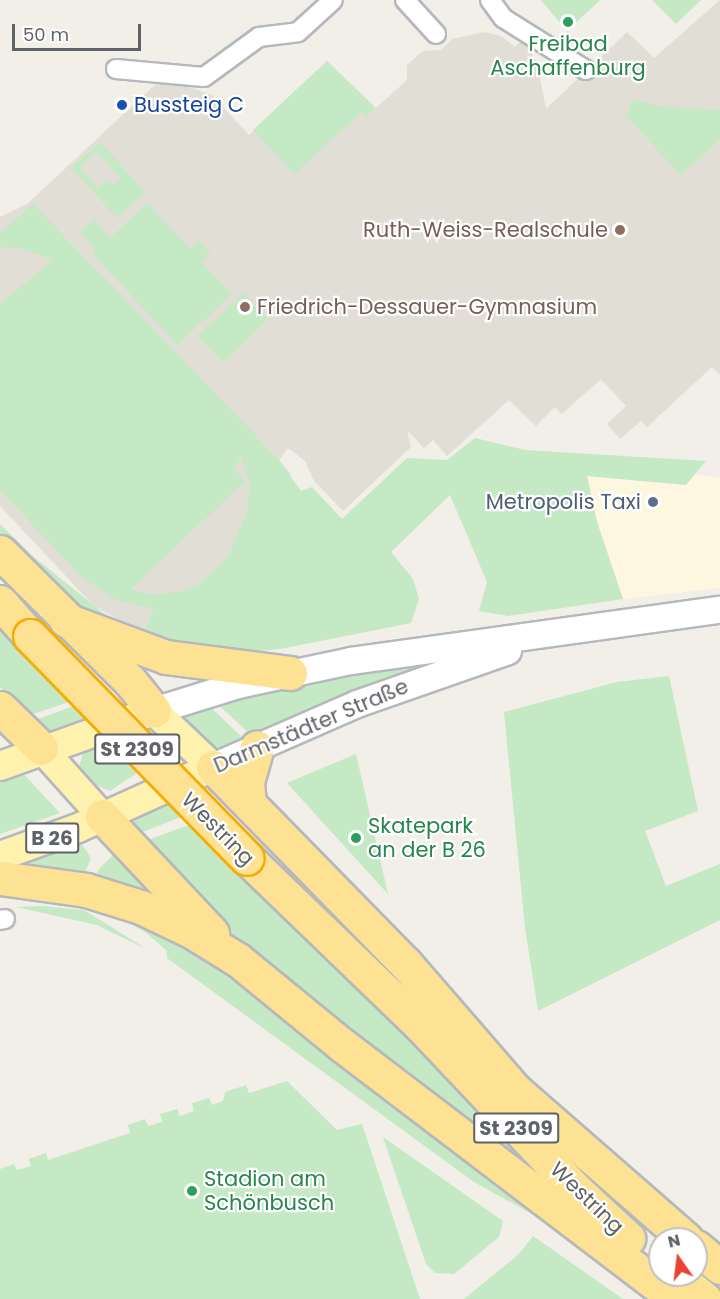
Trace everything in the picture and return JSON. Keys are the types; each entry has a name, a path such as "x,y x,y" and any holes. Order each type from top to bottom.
{"highway":[{"path":"0,552 130,681 154,711"},
{"name":"Westring","path":"0,602 30,636 247,858 419,1024 468,1079 617,1229 648,1254"},
{"path":"66,620 166,657 290,673"},
{"path":"0,708 41,748"},
{"path":"249,802 247,782 257,747"},
{"path":"213,767 406,964 515,1090"},
{"path":"102,816 238,960 342,1045 675,1299"},
{"path":"0,878 81,888 141,907 191,931 238,960"},
{"name":"Westring","path":"419,1024 515,1090 672,1227"},
{"path":"708,1257 720,1267"},
{"path":"690,1287 705,1299"}],"main road":[{"name":"Darmstädter Straße","path":"0,765 41,748 213,692 290,673 351,661 720,610"},
{"name":"Darmstädter Straße","path":"0,856 102,816 257,747 409,684 560,633"},
{"path":"154,711 213,767"},
{"path":"148,795 159,753 154,711"},
{"path":"41,748 102,816"}],"street":[{"path":"116,69 204,77 259,37 298,32 333,0"},
{"path":"405,0 436,34"},
{"path":"490,0 503,18 586,70"}],"shaded area":[{"name":"Friedrich-Dessauer-Gymnasium","path":"720,0 720,375 712,367 647,427 641,421 620,439 607,424 626,406 601,379 562,414 555,407 536,426 509,400 447,456 433,440 424,448 407,430 411,447 343,511 314,481 305,461 288,448 279,460 291,474 242,564 152,613 142,634 93,605 0,506 0,217 27,204 158,82 177,83 212,95 249,135 327,61 376,108 407,80 407,65 423,51 441,50 452,39 485,32 501,36 515,47 524,39 537,63 546,109 627,32 654,58"},
{"path":"694,475 720,477 720,588 623,599 597,522 586,476 685,485"}],"green space":[{"name":"Freibad Aschaffenburg","path":"541,0 600,0 567,31"},
{"name":"Freibad Aschaffenburg","path":"652,0 701,0 676,24"},
{"path":"327,61 375,108 366,117 362,112 294,174 253,130"},
{"path":"633,100 665,107 720,110 720,139 681,175 626,116"},
{"path":"100,142 145,192 117,218 71,168","holes":["96,151 121,178 113,185 105,181 98,188 79,167"]},
{"path":"147,203 190,249 199,241 211,254 202,262 232,294 177,345 93,254 96,250 80,232 94,220 110,238"},
{"path":"33,204 279,460 301,491 312,487 342,519 407,458 447,460 475,438 525,450 706,461 686,485 587,476 597,522 623,599 508,616 479,611 487,582 450,495 391,552 413,579 419,599 411,623 280,649 228,654 142,634 154,609 117,600 83,578 0,490 0,304 53,260 21,248 0,247 0,233","holes":["241,457 250,483 247,512 228,557 201,583 183,591 153,595 131,589 245,481 234,469"]},
{"path":"243,293 268,319 223,362 198,336"},
{"path":"0,524 34,557 117,624 101,622 51,585 0,536"},
{"path":"0,618 72,701 24,717 0,687"},
{"path":"486,648 399,675 252,736 211,698"},
{"path":"669,676 698,811 645,831 666,886 720,864 720,920 538,1011 525,928 504,712 617,682"},
{"path":"204,701 244,739 213,749 174,713"},
{"path":"76,705 89,717 45,733 33,721"},
{"path":"107,739 140,771 110,791 91,783 79,767 84,750"},
{"name":"Skatepark an der B 26","path":"356,754 388,894 287,783"},
{"path":"18,768 60,813 0,834 0,771"},
{"path":"167,801 183,816 133,836 125,821"},
{"path":"192,824 478,1101 560,1197 248,951 139,843"},
{"path":"77,837 91,858 82,879 19,866 17,859"},
{"path":"116,852 172,908 93,881 99,869"},
{"path":"94,902 185,944 550,1224 474,1182 167,958 166,950 145,932"},
{"path":"41,906 84,910 148,950 97,925 16,907"},
{"name":"Stadion am Schönbusch","path":"287,1081 337,1130 362,1124 420,1299 0,1299 0,1169 14,1164 17,1170 31,1166 29,1159 46,1153 48,1160 130,1133 128,1125 145,1119 148,1126 162,1122 160,1114 177,1109 180,1116 194,1111 192,1103 209,1098 212,1105 223,1101 225,1092 246,1085 249,1093"},
{"path":"383,1137 503,1221 499,1237 454,1274 435,1273 426,1264"},
{"path":"533,1236 623,1299 464,1299 518,1255"}],"place":[{"name":"Freibad Aschaffenburg","path":"568,22"},
{"name":"Bussteig C","path":"122,105"},
{"name":"Ruth-Weiss-Realschule","path":"620,230"},
{"name":"Friedrich-Dessauer-Gymnasium","path":"245,307"},
{"name":"Metropolis Taxi","path":"653,502"},
{"name":"Skatepark an der B 26","path":"356,838"},
{"name":"Stadion am Schönbusch","path":"192,1191"}]}
